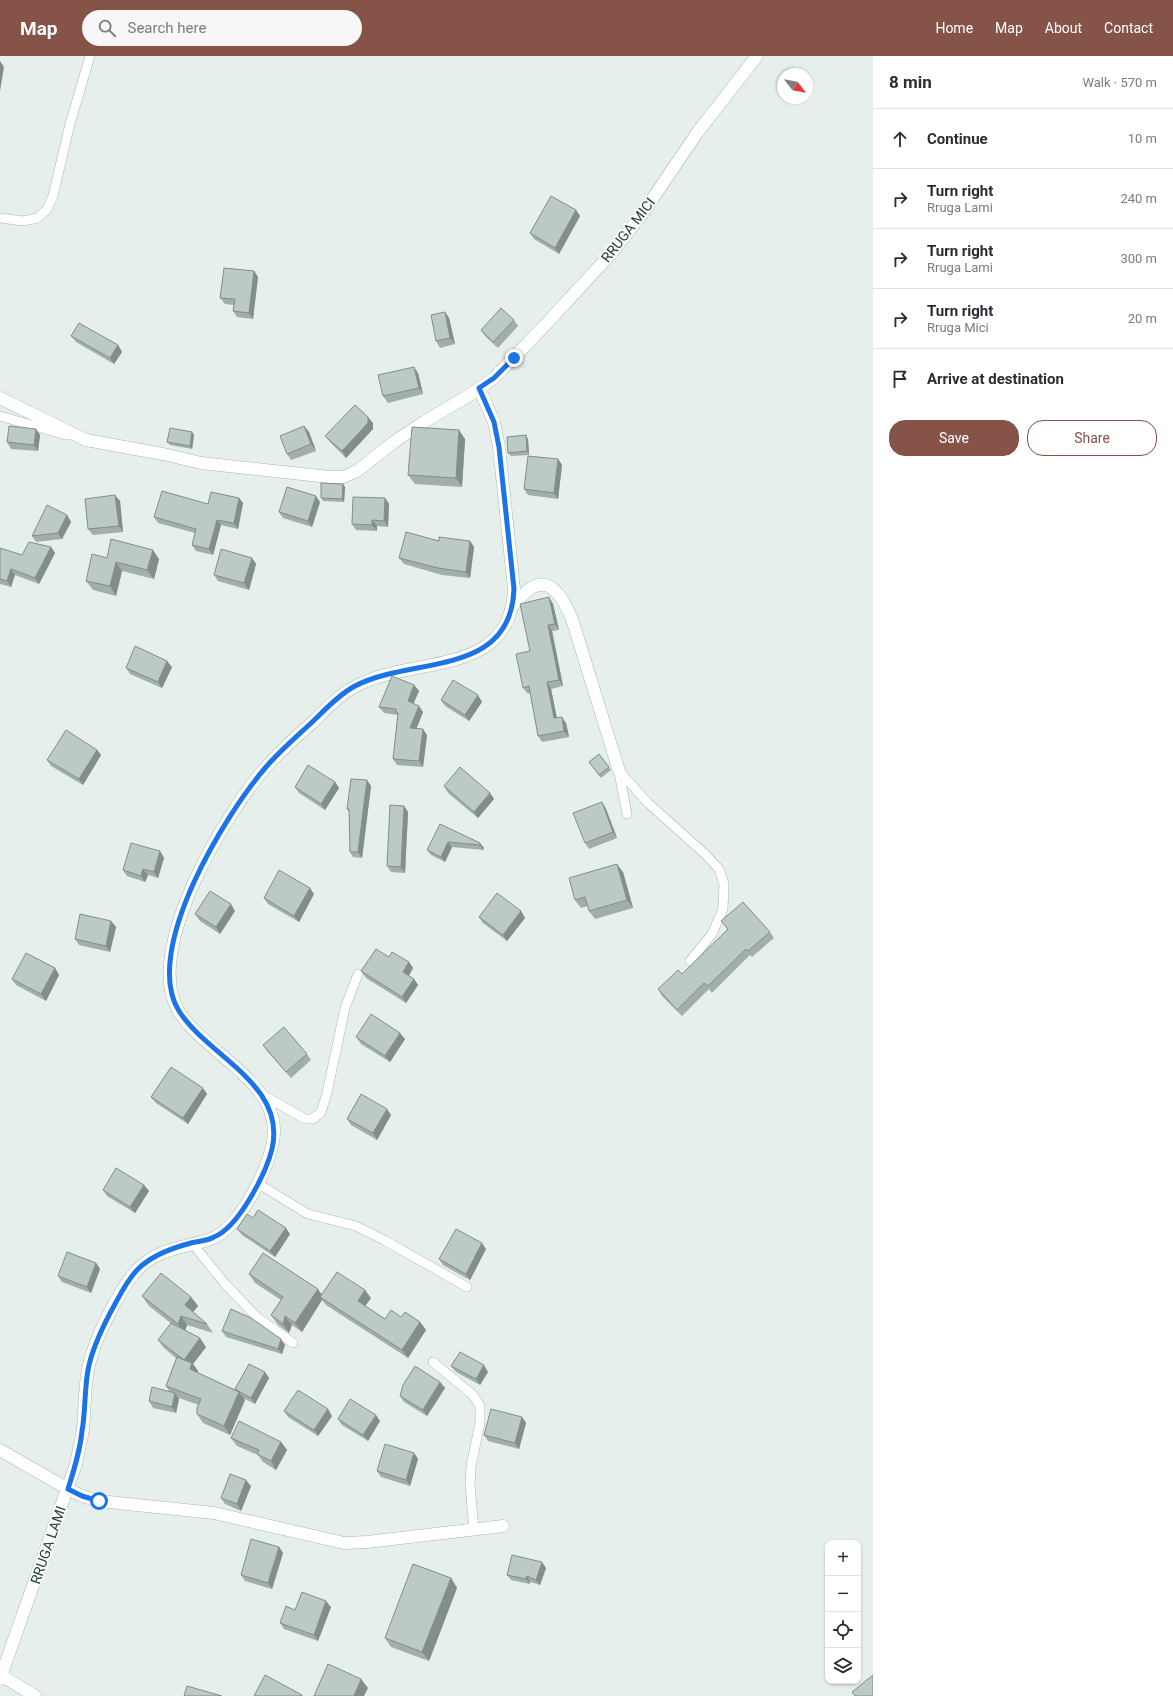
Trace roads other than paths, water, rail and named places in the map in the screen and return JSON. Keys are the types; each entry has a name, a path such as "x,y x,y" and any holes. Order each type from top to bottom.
{"street":[{"name":"RRUGA MICI","path":"0,398 86,440 201,463 343,477 357,471 394,442 494,378 514,358 609,256 643,213 697,133 757,56"},
{"name":"RRUGA LAMI","path":"1,1678 76,1464 83,1430 85,1392 89,1365 97,1340 110,1314 124,1288 137,1269 153,1257 170,1249 211,1239 223,1233 235,1220 267,1164 274,1132 272,1115 263,1095 193,1029 178,1010 171,992 170,968 173,944 180,914 215,841 244,796 266,766 335,702 353,688 377,677 445,663 485,648 499,635 509,620 513,605 514,589 499,447 494,422 479,388"},
{"path":"513,605 528,590 538,585 549,587 557,591 563,598 572,619 619,771"},
{"path":"0,1450 68,1489 82,1496 99,1501 214,1513 344,1543 367,1542 503,1526"},
{"path":"1,1678 35,1696"}],"lane":[{"path":"0,218 24,222 38,218 47,209 53,196 70,124 90,56"},
{"path":"0,416 86,440"},
{"path":"619,771 627,814"},
{"path":"619,771 648,803 720,869 724,884 723,909 712,934 690,961"},
{"path":"263,1095 305,1120 313,1119 320,1112 327,1093 345,1008 358,974"},
{"path":"257,1183 308,1214 356,1226 377,1236 467,1287"},
{"path":"192,1243 226,1286 258,1318 293,1343"},
{"path":"433,1362 473,1395 480,1406 480,1423 470,1466 474,1530"}]}
